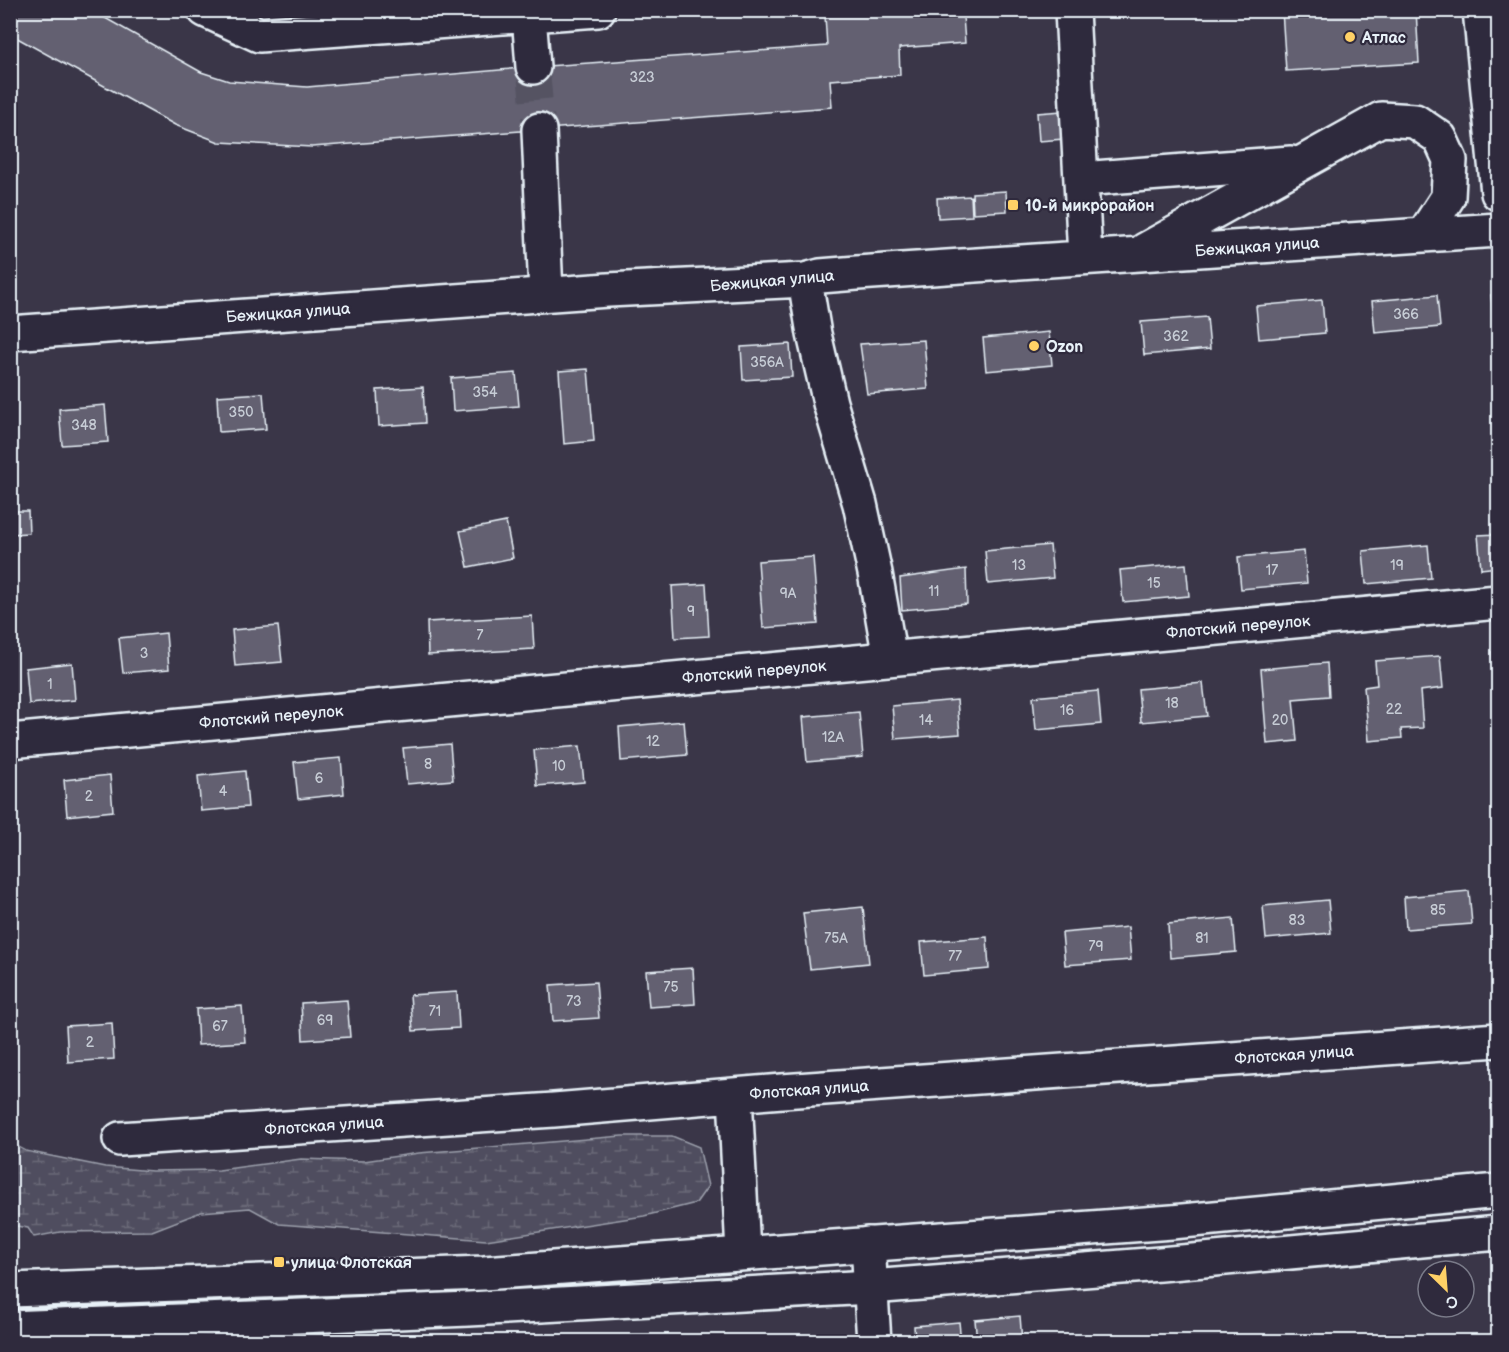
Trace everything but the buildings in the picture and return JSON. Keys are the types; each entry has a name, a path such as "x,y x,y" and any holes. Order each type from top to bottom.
{"street":[{"path":"205,10 259,35 598,10"},
{"path":"1072,10 1085,257"},
{"path":"1480,10 1498,193"},
{"path":"529,15 533,67"},
{"path":"1440,138 1491,114"},
{"path":"1138,254 1380,119 1415,121 1440,138 1450,160 1448,197 1424,234"},
{"path":"539,130 546,294"},
{"path":"1081,178 1301,163"},
{"name":"Бежицкая улица","path":"10,333 546,294 805,280 820,276 1498,230"},
{"path":"805,280 814,334 830,403 860,504 890,658"},
{"name":"Флотский переулок","path":"10,741 1498,602"},
{"name":"Флотская улица","path":"120,1139 542,1111 1498,1040"},
{"path":"735,1095 743,1253"},
{"path":"1498,1191 1172,1222 484,1273 12,1288 12,1328 469,1309 871,1287 1160,1264 1498,1233"},
{"path":"868,1244 874,1341"}],"green space":[{"path":"622,1136 672,1136 699,1147 708,1186 696,1203 644,1216 486,1240 279,1224 250,1208 201,1212 152,1231 60,1232 34,1237 28,1228 11,1225 11,1143 26,1151 105,1167 152,1171 219,1170 301,1159 364,1161 419,1153"}],"tunnel":[{"path":"533,67 539,130"}],"place":[{"name":"Атлас","path":"1350,37"},
{"name":"10-й микрорайон","path":"1013,205"},
{"name":"Ozon","path":"1034,346"},
{"name":"улица Флотская","path":"279,1262"}]}
